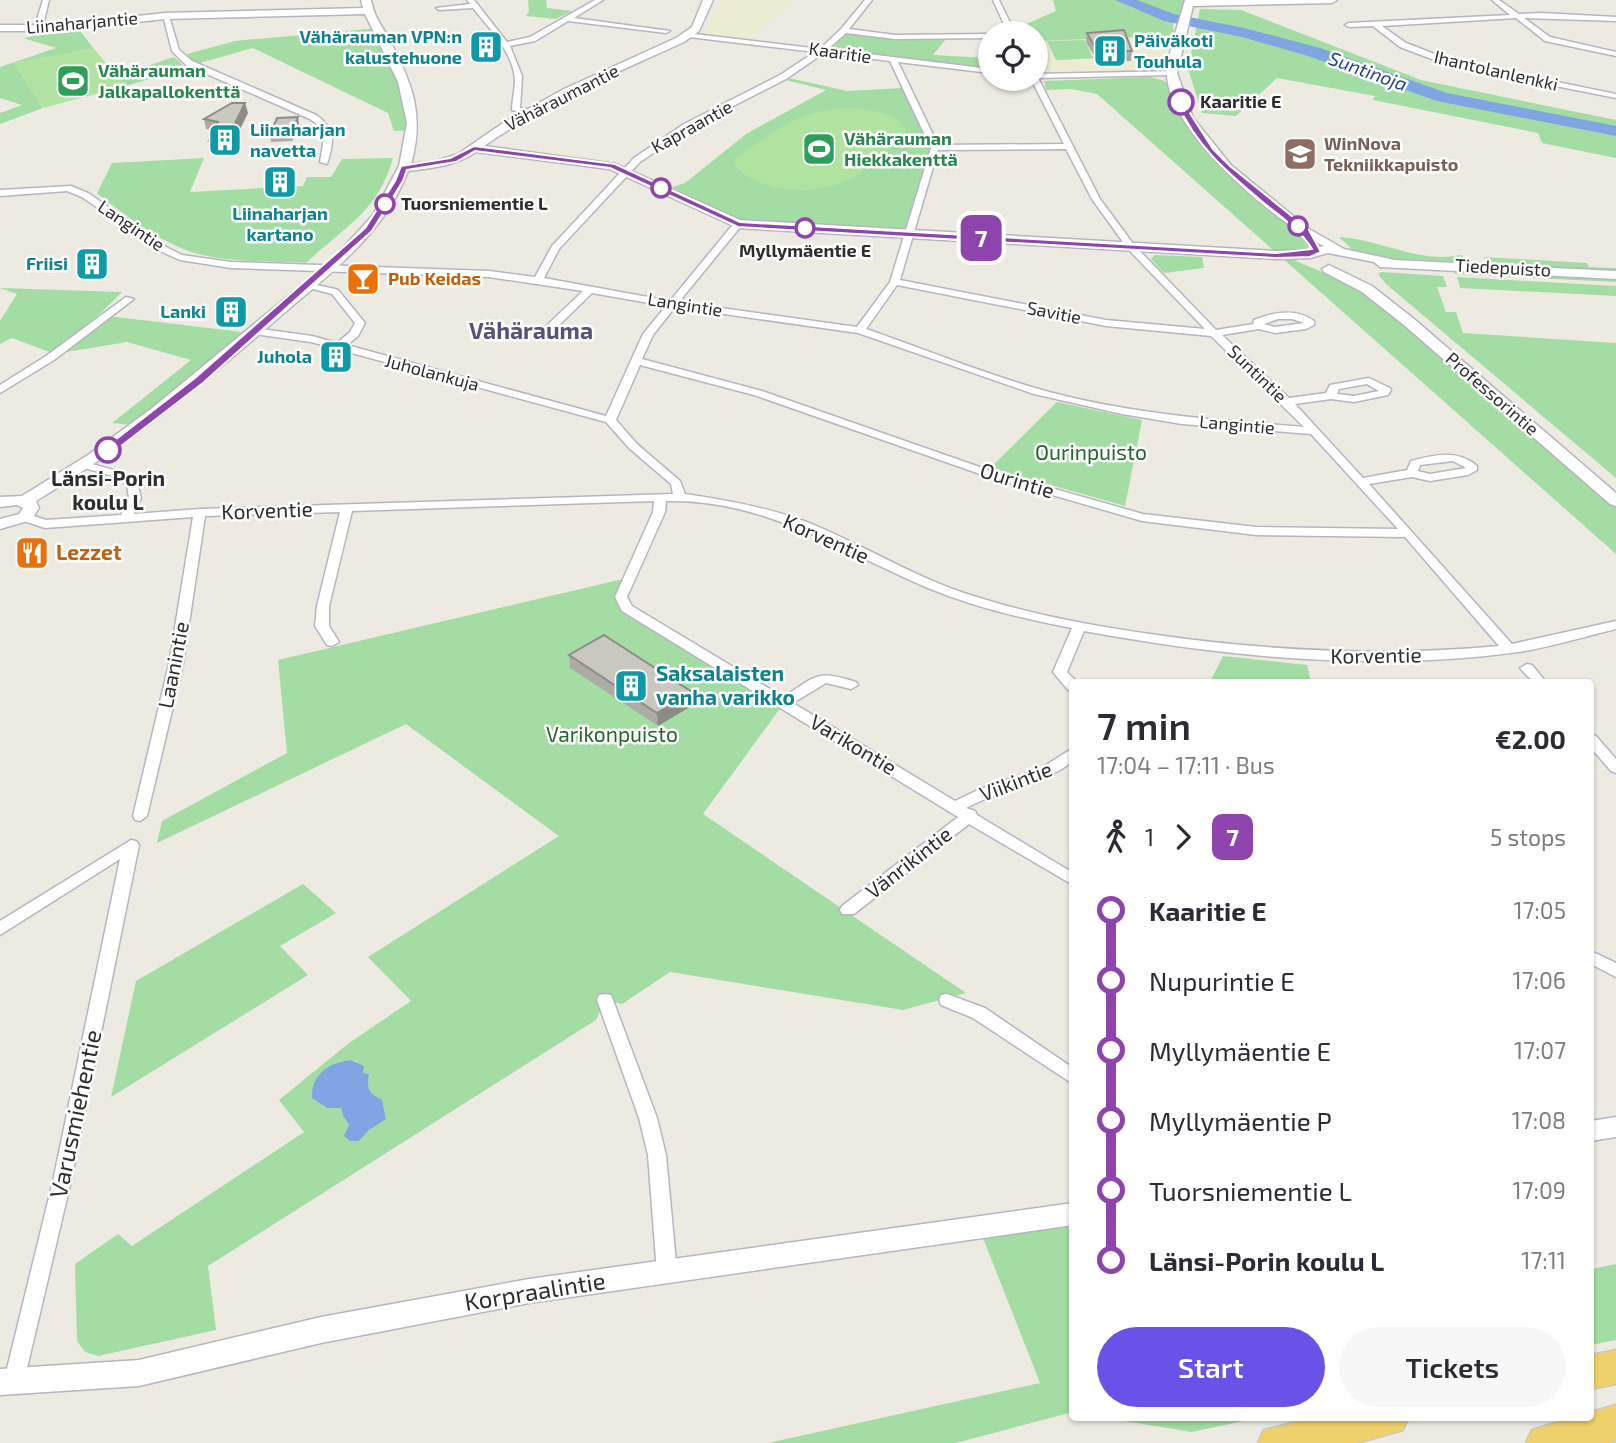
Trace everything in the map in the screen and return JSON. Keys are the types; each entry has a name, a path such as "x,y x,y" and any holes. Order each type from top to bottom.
{"highway":[{"path":"1594,1371 1616,1367"},
{"path":"1277,1443 1376,1421"},
{"path":"1545,1443 1616,1423"}],"main road":[{"path":"689,35 702,21 708,0"},
{"path":"1329,0 1190,1 1172,73 1188,120 1210,150 1306,232 1341,250 1357,263"},
{"name":"Liinaharjantie","path":"0,28 26,30 164,16 367,5"},
{"path":"0,524 158,414 307,286 368,229 399,181 413,121 404,84 367,5"},
{"path":"0,41 26,30"},
{"name":"Vähäraumantie","path":"404,168 453,160 528,112 689,35"},
{"path":"474,148 591,162 628,172 738,224 1276,256 1313,255 1341,250"},
{"path":"1306,232 1313,255"},
{"name":"Professorintie","path":"1313,255 1329,269 1367,289 1409,322 1616,501"},
{"name":"Tiedepuisto","path":"1329,269 1357,263 1390,262 1616,275"},
{"name":"Professorintie","path":"1357,263 1367,289"},
{"path":"0,502 25,509"},
{"path":"1594,1131 1616,1127"},
{"name":"Korpraalintie","path":"7,1382 139,1373 321,1329 528,1291 1069,1215"}],"street":[{"path":"38,29 46,0"},
{"path":"505,45 532,39 600,0"},
{"name":"Kapraantie","path":"538,280 555,248 637,160 658,143 783,77 822,51 844,31 869,0"},
{"path":"996,0 1006,21"},
{"path":"1495,0 1548,39 1616,54"},
{"path":"439,8 472,3 505,45 518,74 516,110 528,112"},
{"path":"164,16 176,51 189,63 313,117 325,125 327,135 324,162"},
{"name":"Ihantolanlenkki","path":"1375,24 1517,16 1616,19"},
{"path":"568,19 666,31"},
{"path":"1349,25 1375,24"},
{"name":"Ihantolanlenkki","path":"1375,24 1403,45 1448,62 1616,96"},
{"path":"844,31 895,37 978,36"},
{"name":"Kaaritie","path":"689,35 978,70"},
{"path":"860,330 895,282 935,148 893,60"},
{"path":"1048,78 1172,73"},
{"name":"Suntintie","path":"1041,91 1096,199 1130,247 1214,333 1287,402 1408,533 1509,649"},
{"path":"935,148 1068,146"},
{"name":"Langintie","path":"0,193 68,188 85,195 145,238 180,257 231,265 489,274 538,280 673,304 860,330 1038,392 1182,421 1311,431"},
{"path":"680,497 676,483 633,446 610,420 648,334 738,224"},
{"name":"Savitie","path":"895,282 1106,323 1214,333 1259,326"},
{"path":"307,286 335,292 360,323 354,334 338,347"},
{"path":"547,331 590,289"},
{"path":"0,390 50,358 129,299"},
{"name":"Juholankuja","path":"254,331 312,339 610,420"},
{"name":"Ourintie","path":"638,361 758,393 987,473 1142,517 1255,531 1408,533"},
{"path":"1287,402 1331,396"},
{"path":"85,465 120,475 133,484 135,498 126,518"},
{"path":"1360,482 1412,473"},
{"name":"Varikontie","path":"660,497 659,512 621,597 627,608 1069,877"},
{"name":"Korventie","path":"25,509 45,524 200,513 680,497 734,504 780,517 896,571 958,595 1080,626 1233,650 1311,657 1421,656 1509,649 1616,625"},
{"path":"332,642 323,626 323,606 347,509"},
{"name":"Laanintie","path":"140,816 176,664 200,513"},
{"path":"1069,682 1060,672 1080,626"},
{"path":"1527,668 1537,679"},
{"path":"784,703 822,679 830,678 851,685"},
{"path":"1594,742 1616,768"},
{"name":"Viikintie","path":"963,811 967,800 1038,777 1061,764 1069,756"},
{"name":"Vänrikintie","path":"848,910 963,811"},
{"name":"Varusmiehentie","path":"0,929 131,845 64,1170 7,1382"},
{"path":"1594,959 1616,971"},
{"path":"605,1000 648,1118 657,1155 667,1273"},
{"path":"947,1000 979,1013 1069,1074"}],"shaded area":[{"path":"722,0 794,0 749,41 697,36 716,14"},
{"path":"1174,36 1173,68 1048,71 1048,41"}],"green space":[{"path":"528,0 546,0 547,8 572,11 556,19 526,16 529,12"},
{"path":"1053,0 1117,0 1173,21 1174,36 1048,41 1048,21 1033,21 1056,11"},
{"path":"1124,0 1190,0 1186,20 1170,18"},
{"path":"1200,9 1241,10 1421,80 1616,120 1616,158 1542,143 1538,133 1373,100 1375,96 1277,78 1236,116 1202,113 1188,69"},
{"path":"78,28 94,49 14,63 43,108 0,124 0,113 22,105 0,98 0,67 56,48 23,38"},
{"path":"379,28 413,121 412,130 394,131 388,113 253,48 196,64 187,54 235,41"},
{"path":"850,31 946,39 933,55 978,57 978,70 827,52"},
{"path":"1085,40 1092,56 1103,58 1056,60 1048,41"},
{"name":"Vähärauman Jalkapallokenttä","path":"94,49 126,86 43,108 14,63"},
{"path":"174,57 186,68 126,86 117,76"},
{"path":"1150,77 1165,81 1222,162 1312,244 1296,261 1372,293 1616,504 1616,554 1097,94 1071,89 1048,90 1048,81"},
{"path":"789,78 847,91 902,88 925,132 930,149 906,228 903,230 751,222 726,216 672,187 685,183 746,134 826,90 786,80"},
{"name":"Vähärauman Hiekkakenttä","path":"854,108 891,116 906,130 902,138 850,179 822,188 791,190 760,183 736,167 734,159 790,123 818,112"},
{"path":"204,158 190,192 303,186 307,177 331,177 342,159 393,158 387,177 369,205 306,263 227,259 197,254 171,244 149,231 97,193 112,163"},
{"path":"1339,237 1415,254 1445,257 1460,255 1470,260 1460,262 1365,257 1358,255"},
{"path":"1155,255 1202,257 1204,268 1164,273 1151,259"},
{"path":"1483,257 1587,263 1589,267 1616,268 1616,272 1494,265"},
{"path":"1454,270 1616,278 1616,282 1455,274"},
{"path":"1382,272 1443,276 1447,287 1437,287 1446,312 1456,312 1463,333 1616,343 1616,478 1386,284 1378,274"},
{"path":"1457,277 1616,286 1616,296 1460,288"},
{"path":"0,288 122,292 52,353 12,338 0,344 0,321 17,294"},
{"path":"108,316 242,332 132,425 112,423 191,360 127,342 66,352"},
{"name":"Ourinpuisto","path":"1057,402 1142,420 1125,506 990,468"},
{"name":"Varikonpuisto","path":"623,579 617,604 785,707 779,710 703,814 966,993 903,1010 670,972 622,1004 605,1000 596,1020 208,1266 216,1330 98,1356 85,1352 77,1341 75,1264 118,1234 132,1246 304,1132 279,1100 349,1043 411,1001 368,957 559,836 406,724 157,843 162,821 287,753 278,660","holes":["339,1062 357,1062 363,1074 369,1074 371,1093 382,1099 386,1118 359,1141 347,1132 349,1125 341,1108 327,1108 322,1105"]},
{"path":"1223,656 1307,665 1310,679 1212,679"},
{"path":"303,884 336,913 280,946 308,975 111,1097 136,981"},
{"path":"1069,1221 1069,1413 956,1443 768,1443 1040,1383 983,1238"},
{"path":"1616,1264 1616,1340 1594,1344 1594,1268"},
{"path":"1124,1421 1243,1421 1192,1432"}],"water":[{"path":"351,1060 364,1066 363,1073 369,1074 370,1090 382,1099 386,1119 369,1130 359,1141 350,1141 344,1136 349,1125 341,1108 327,1108 312,1098 315,1082 323,1071 336,1063"}],"building":[{"path":"1124,30 1132,51 1109,51 1105,47 1095,47 1087,33"},
{"path":"232,103 245,103 227,140 209,141 218,122 204,119"},
{"path":"298,117 291,135 270,135 277,118"},
{"name":"Saksalaisten vanha varikko","path":"604,635 692,692 657,713 569,655"}],"waterway":[{"name":"Suntinoja","path":"1123,0 1170,18 1244,33 1314,52 1443,97 1616,131"}],"bus line":[{"name":"7","path":"108,450 199,380 368,229 399,181 404,168 453,160 474,148 612,166 738,224 1276,256 1310,254 1317,250 1306,232 1210,150 1188,120 1181,102"}],"place":[{"name":"Vähärauman VPN:n kalustehuone","path":"486,47"},
{"name":"Päiväkoti Touhula","path":"1110,51"},
{"name":"Vähärauman Jalkapallokenttä","path":"73,81"},
{"name":"Kaaritie E","path":"1181,102"},
{"name":"Liinaharjan navetta","path":"225,140"},
{"name":"Vähärauman Hiekkakenttä","path":"819,149"},
{"name":"WinNova Tekniikkapuisto","path":"1300,154"},
{"name":"Liinaharjan kartano","path":"280,182"},
{"name":"Tuorsniementie L","path":"385,204"},
{"name":"Myllymäentie E","path":"805,228"},
{"name":"Friisi","path":"92,264"},
{"name":"Pub Keidas","path":"363,279"},
{"name":"Lanki","path":"231,312"},
{"name":"Juhola","path":"336,357"},
{"name":"Länsi-Porin koulu L","path":"108,450"},
{"name":"Lezzet","path":"32,553"},
{"name":"Saksalaisten vanha varikko","path":"631,686"}],"district":[{"name":"Vähärauma","path":"531,331"}]}
